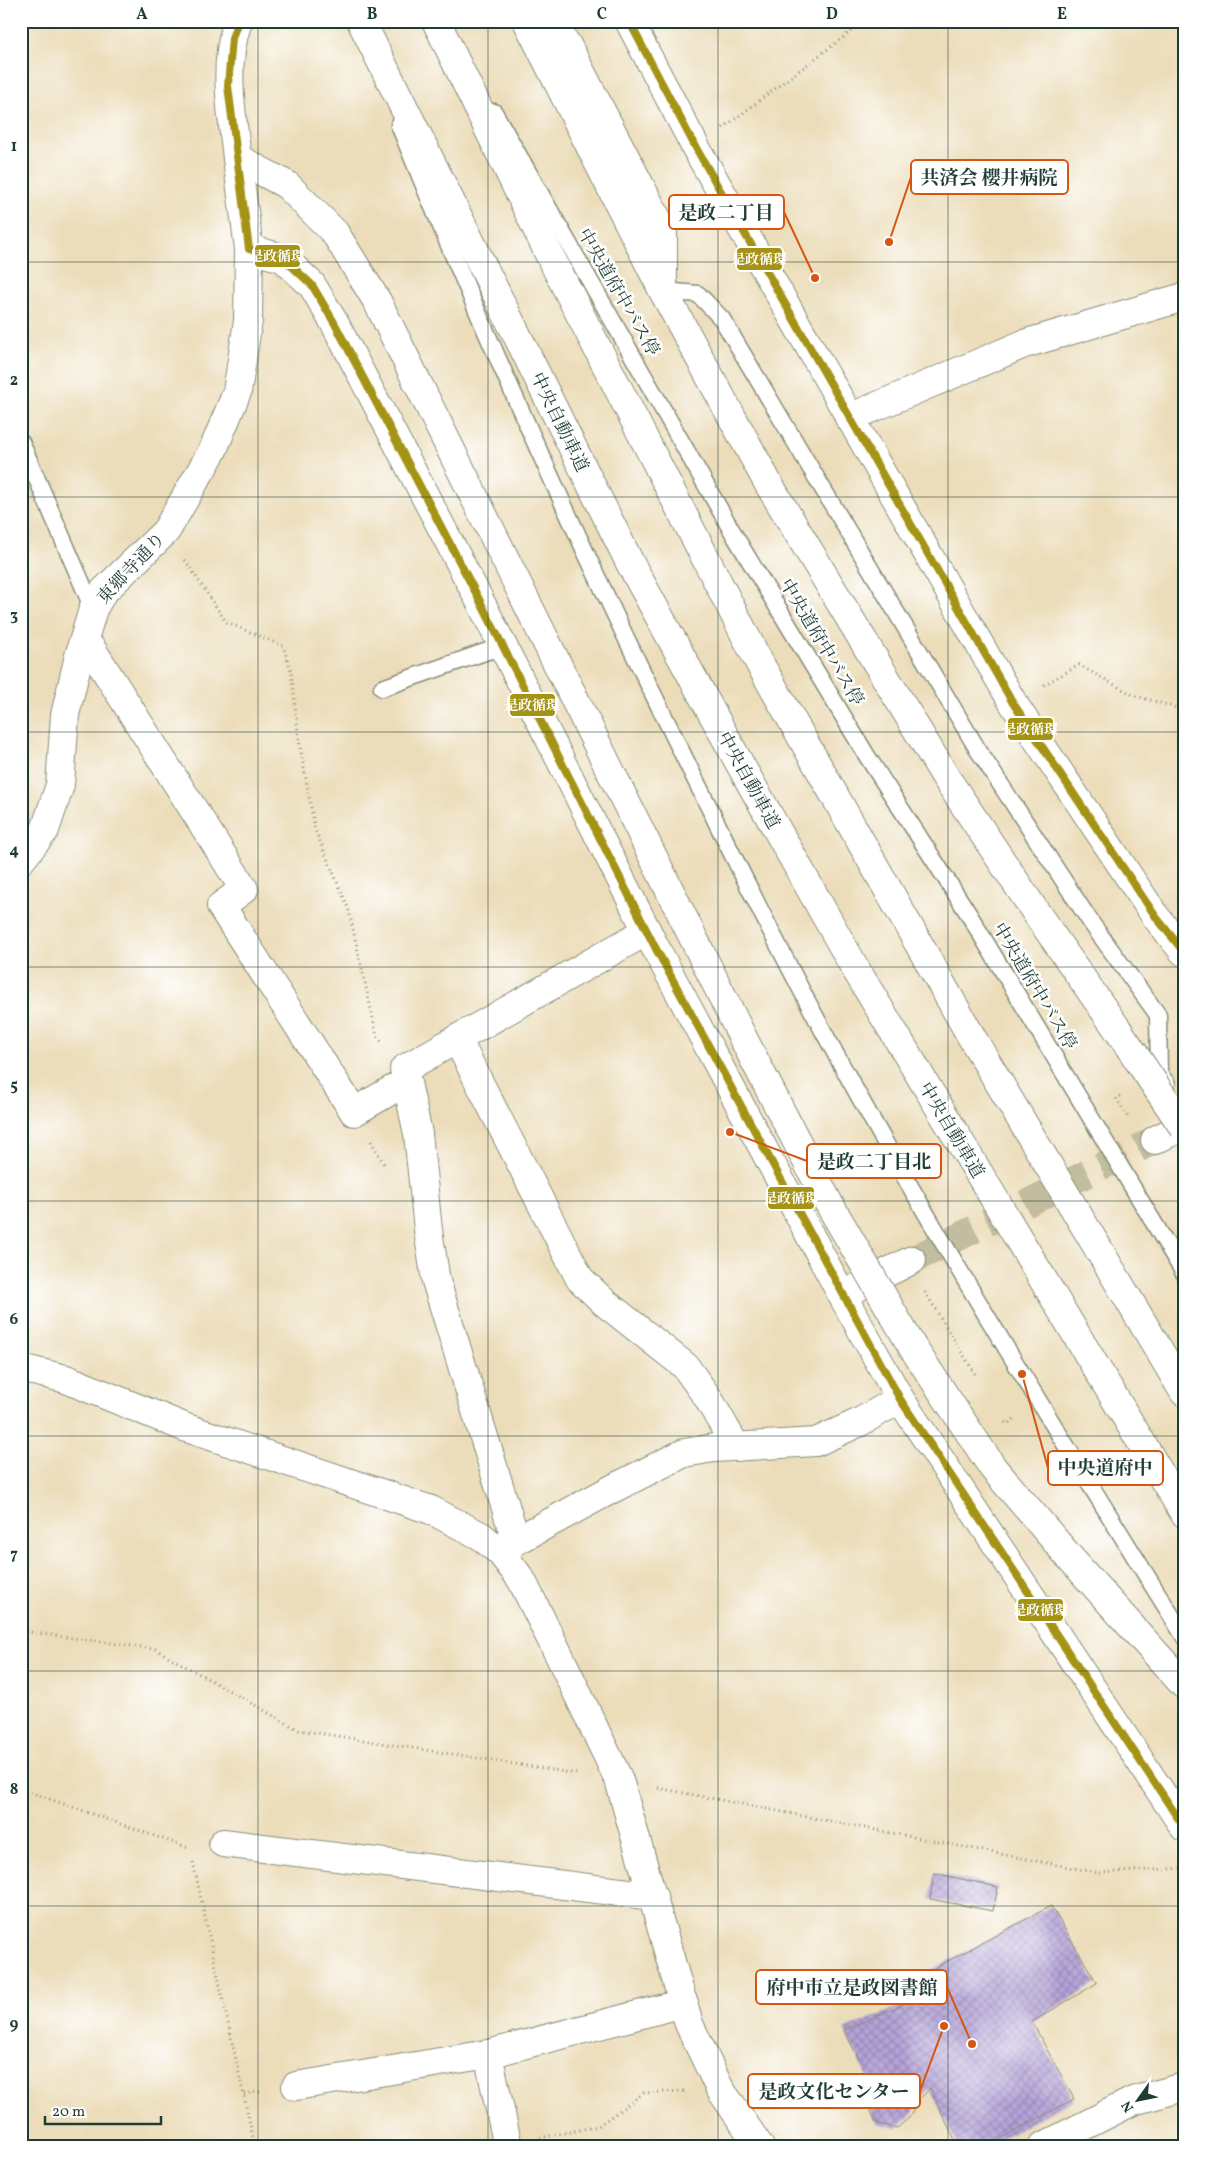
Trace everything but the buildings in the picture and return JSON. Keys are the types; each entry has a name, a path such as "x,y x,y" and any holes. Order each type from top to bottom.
{"main road":[{"name":"東郷寺通り","path":"21,860 45,830 60,785 65,715 93,609 103,592 166,532 213,450 237,392 248,321 249,249 228,86 232,38 238,21"},
{"name":"中央自動車道","path":"359,21 630,563 732,749 860,977 1184,1513"},
{"path":"436,21 550,256 760,664 971,1036 1184,1392"},
{"path":"527,21 663,291 768,483 945,776 1037,914 1184,1127 1155,1140"},
{"path":"549,21 567,45 663,230 663,291"},
{"path":"628,21 696,148 1013,703 1156,917 1184,952"},
{"path":"237,158 287,185 335,233 376,302 743,1038 828,1202 913,1348 993,1468 1071,1559 1184,1685"},
{"path":"249,249 283,258 312,285 340,332 647,931 900,1398 1184,1827"},
{"path":"849,418 1024,344 1184,297"},
{"path":"82,645 91,648 244,889 222,906 354,1112 457,1039 647,931"},
{"path":"457,1039 580,1279 604,1302 685,1366 708,1398 736,1446"},
{"path":"406,1075 418,1134 428,1230 436,1281 509,1547 521,1579 619,1780 689,2024 720,2090 760,2147"},
{"path":"842,1294 912,1260"},
{"path":"21,1368 66,1379 184,1427 431,1510 481,1536 509,1547"},
{"path":"509,1547 612,1489 684,1453 736,1446 816,1442 860,1422 900,1398"},
{"path":"223,1843 653,1896"},
{"path":"296,2086 488,2054 684,2003"},
{"path":"488,2054 508,2146"},
{"path":"1042,2147 1133,2101 1184,2087"}],"lane":[{"path":"359,21 462,280 624,636 758,907 827,1040 915,1196 1184,1636"},
{"name":"中央道府中バス停","path":"442,21 736,538 867,756 968,913 1184,1273"},
{"path":"663,291 698,294 722,319 978,750 1092,924 1158,1015 1159,1072 1184,1111"},
{"path":"21,442 93,609"},
{"path":"382,688 502,646"}],"path":[{"path":"696,148 865,21"},
{"path":"166,532 226,622 283,646 291,671 299,740 315,830 348,907 376,1036 406,1075"},
{"path":"1013,703 1079,665 1134,695 1184,710"},
{"path":"967,1362 977,1377"},
{"path":"1002,1416 1006,1424 1016,1417 1012,1410"},
{"path":"21,1789 190,1848"},
{"path":"192,1858 255,2147"},
{"path":"508,2146 598,2126 644,2093 720,2090"}],"tunnel":[{"path":"912,1260 1155,1140"}],"transit line":[{"name":"是政循環","path":"238,21 232,38 228,86 249,249 283,258 312,285 335,324 480,601 655,947 900,1399 1184,1827"},
{"name":"是政循環","path":"629,21 696,148 1013,703 1156,917 1184,952"}],"place":[{"name":"共済会 櫻井病院","path":"889,242"},
{"name":"是政二丁目","path":"815,278"},
{"name":"是政二丁目北","path":"730,1132"},
{"name":"中央道府中","path":"1022,1374"},
{"name":"是政文化センター","path":"944,2026"},
{"name":"府中市立是政図書館","path":"972,2044"}]}
